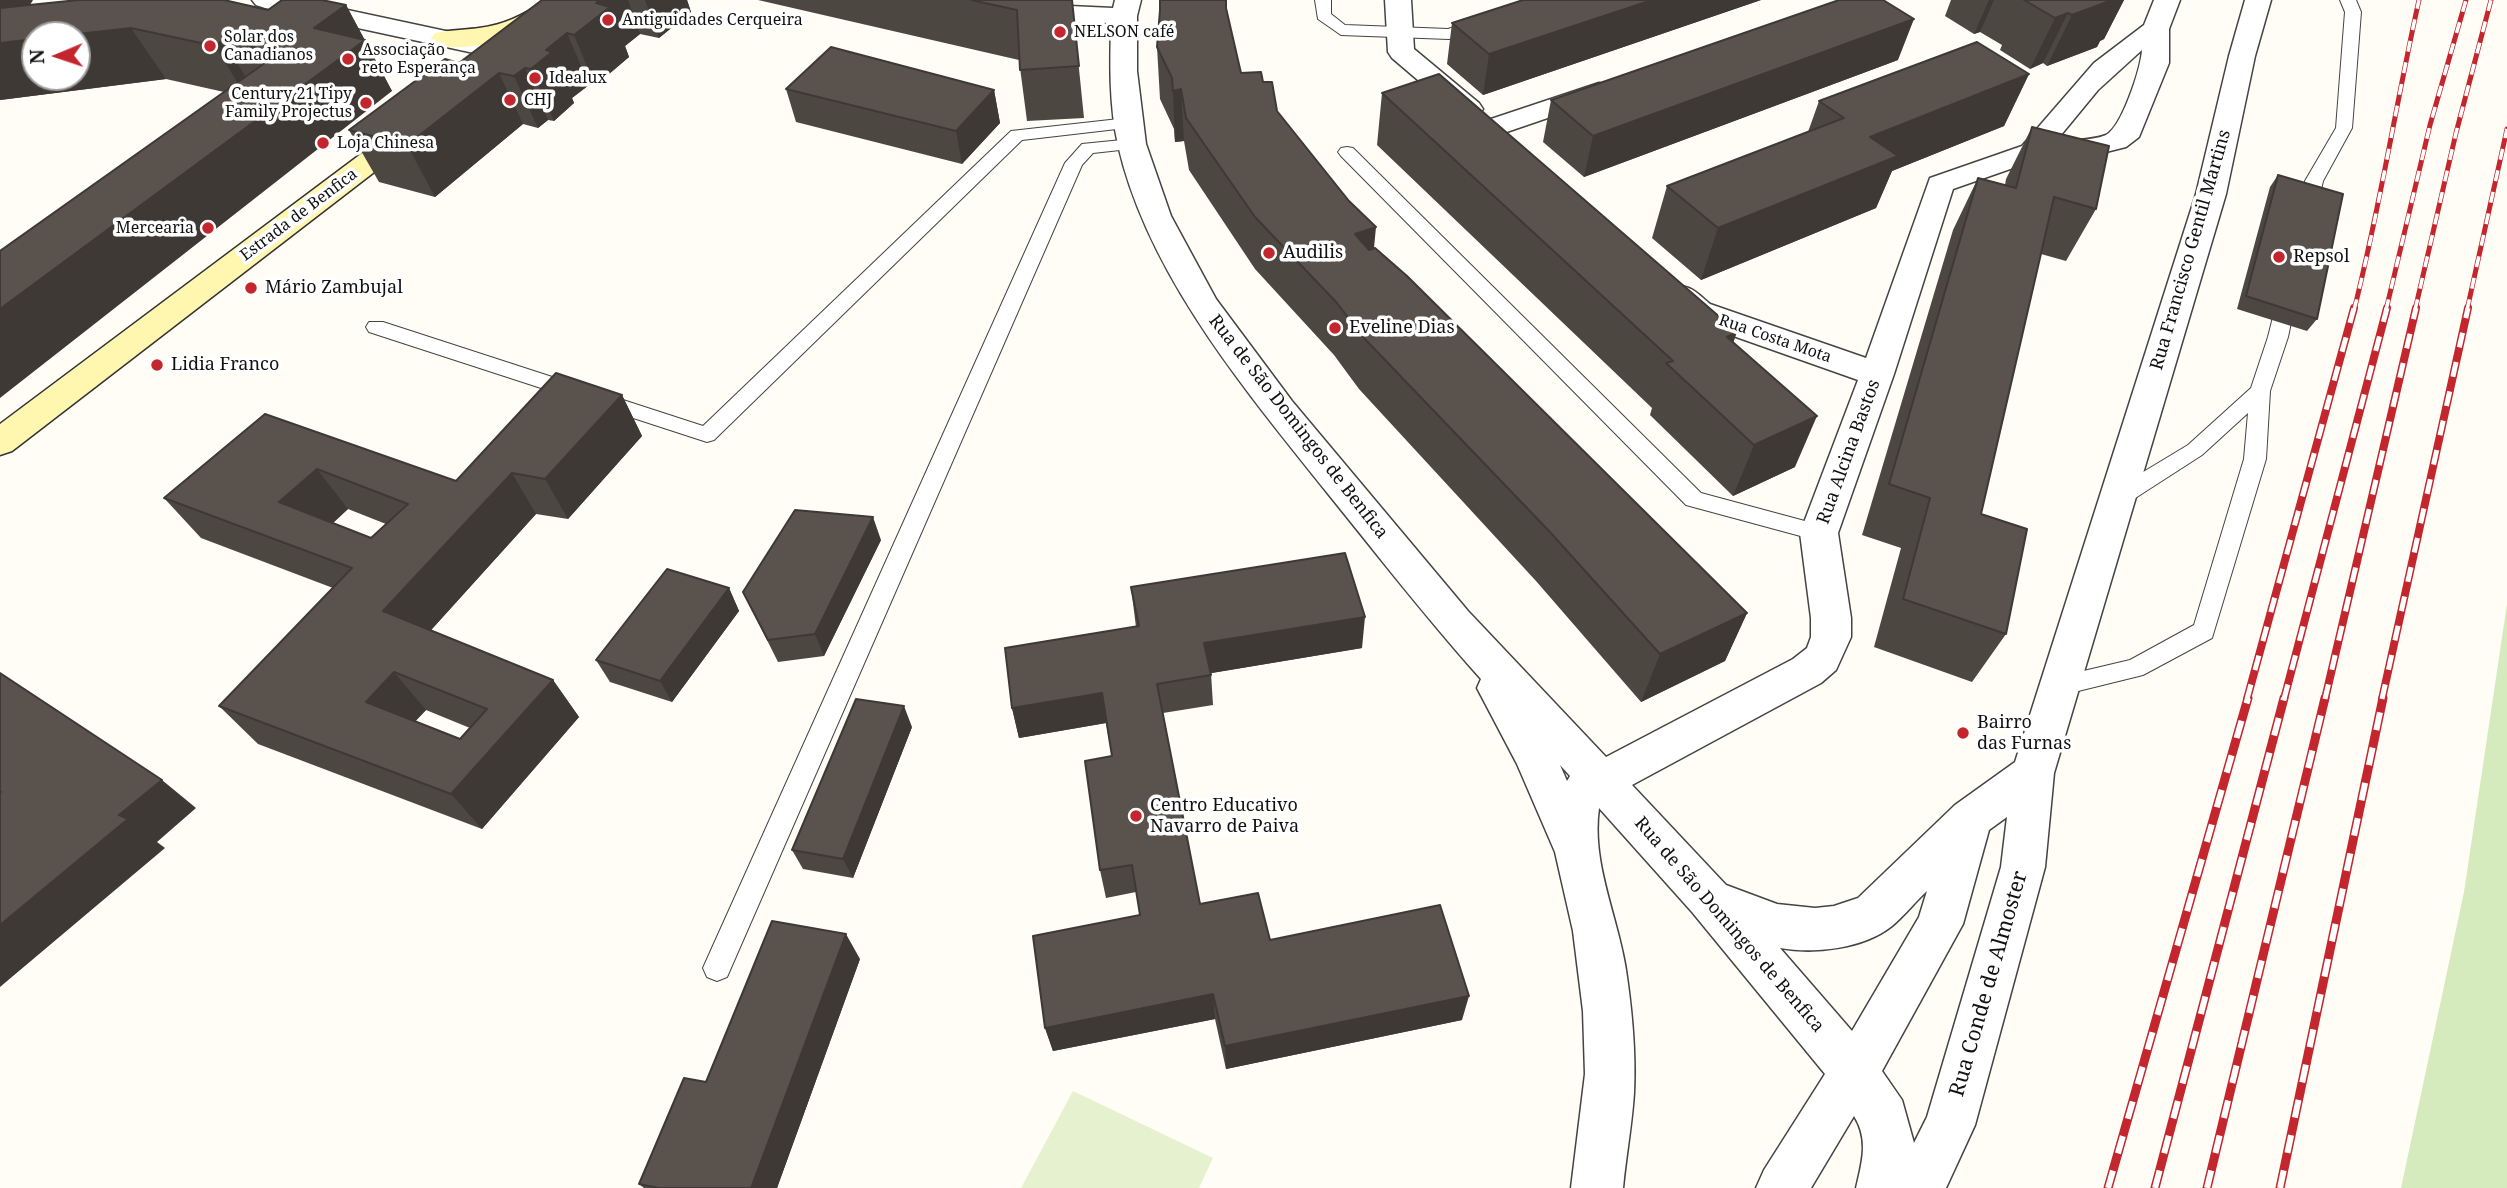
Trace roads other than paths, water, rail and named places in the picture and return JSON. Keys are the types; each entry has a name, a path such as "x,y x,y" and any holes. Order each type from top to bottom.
{"street":[{"path":"265,0 511,54"},
{"path":"444,39 495,36 521,28 562,0"},
{"path":"478,79 583,0"},
{"path":"1003,0 1069,15 1126,8"},
{"path":"1398,0 1401,52 1520,153"},
{"name":"Rua Alcina Bastos","path":"1603,781 1807,671 1822,657 1831,637 1832,618 1819,533 1877,374 1940,184 2032,152 2094,146 2116,141 2129,131 2155,63 2156,29 2167,0"},
{"name":"Rua Francisco Gentil Martins","path":"2033,773 2211,194 2242,56 2258,0"},
{"name":"Rua de São Domingos de Benfica","path":"1126,8 1123,71 1130,134 1156,216 1202,303 1280,410 1454,622 1708,897 1853,1070"},
{"path":"2032,152 2075,99 2130,44 2156,29"},
{"path":"1492,128 1619,84"},
{"name":"Estrada de Benfica","path":"0,442 434,112"},
{"name":"Rua Costa Mota","path":"1660,278 1699,312 1877,374"},
{"name":"Estrada de Benfica","path":"0,460 115,355"},
{"name":"Rua de São Domingos de Benfica","path":"1454,622 1495,684 1535,757 1577,852 1597,934 1605,1004 1609,1090 1597,1188"},
{"path":"1708,897 1745,916 1773,926 1811,931 1846,926 1874,913 1970,819 2033,773"},
{"name":"Rua Conde de Almoster","path":"1919,1188 1950,1125 2023,867 2033,773"},
{"name":"Rua de São Domingos de Benfica","path":"1577,852 1576,803 1584,790 1603,781"},
{"path":"1782,1188 1892,1010 1940,924 1970,819"},
{"path":"1853,1070 1884,1118 1890,1146 1882,1188"}],"lane":[{"path":"1323,0 1323,16 1341,30 1449,34 1498,18"},
{"path":"2302,233 2314,181 2344,128 2353,12 2348,0"},
{"path":"376,327 706,435 1017,135 1130,134"},
{"path":"717,968 1074,163 1088,148 1130,134"},
{"path":"1347,152 1693,499 1819,533"},
{"path":"2062,685 2135,668 2204,631 2255,459 2260,391 2278,337 2293,272"},
{"path":"2118,498 2195,450 2260,391"}],"railway":[{"path":"2354,310 2419,0"},
{"path":"2386,310 2430,125 2466,0"},
{"path":"2415,310 2456,133 2491,0"},
{"path":"2467,310 2507,129"},
{"path":"2247,699 2354,308"},
{"path":"2284,699 2387,308"},
{"path":"2325,699 2416,308"},
{"path":"2382,699 2468,308"},
{"path":"2108,1188 2248,698"},
{"path":"2155,1188 2284,698"},
{"path":"2207,1188 2325,698"},
{"path":"2280,1188 2383,698"}],"place":[{"name":"Antiguidades Cerqueira","path":"608,20"},
{"name":"NELSON café","path":"1060,32"},
{"name":"Solar dos Canadianos","path":"210,46"},
{"name":"Associação reto Esperança","path":"348,59"},
{"name":"Idealux","path":"535,78"},
{"name":"CHJ","path":"510,100"},
{"name":"Century 21 Tipy Family Projectus","path":"366,103"},
{"name":"Loja Chinesa","path":"323,143"},
{"name":"Mercearia","path":"208,228"},
{"name":"Audilis","path":"1269,253"},
{"name":"Repsol","path":"2279,257"},
{"name":"Mário Zambujal","path":"251,288"},
{"name":"Eveline Dias","path":"1335,328"},
{"name":"Lidia Franco","path":"157,365"},
{"name":"Bairro das Furnas","path":"1963,733"},
{"name":"Centro Educativo Navarro de Paiva","path":"1136,816"}]}
